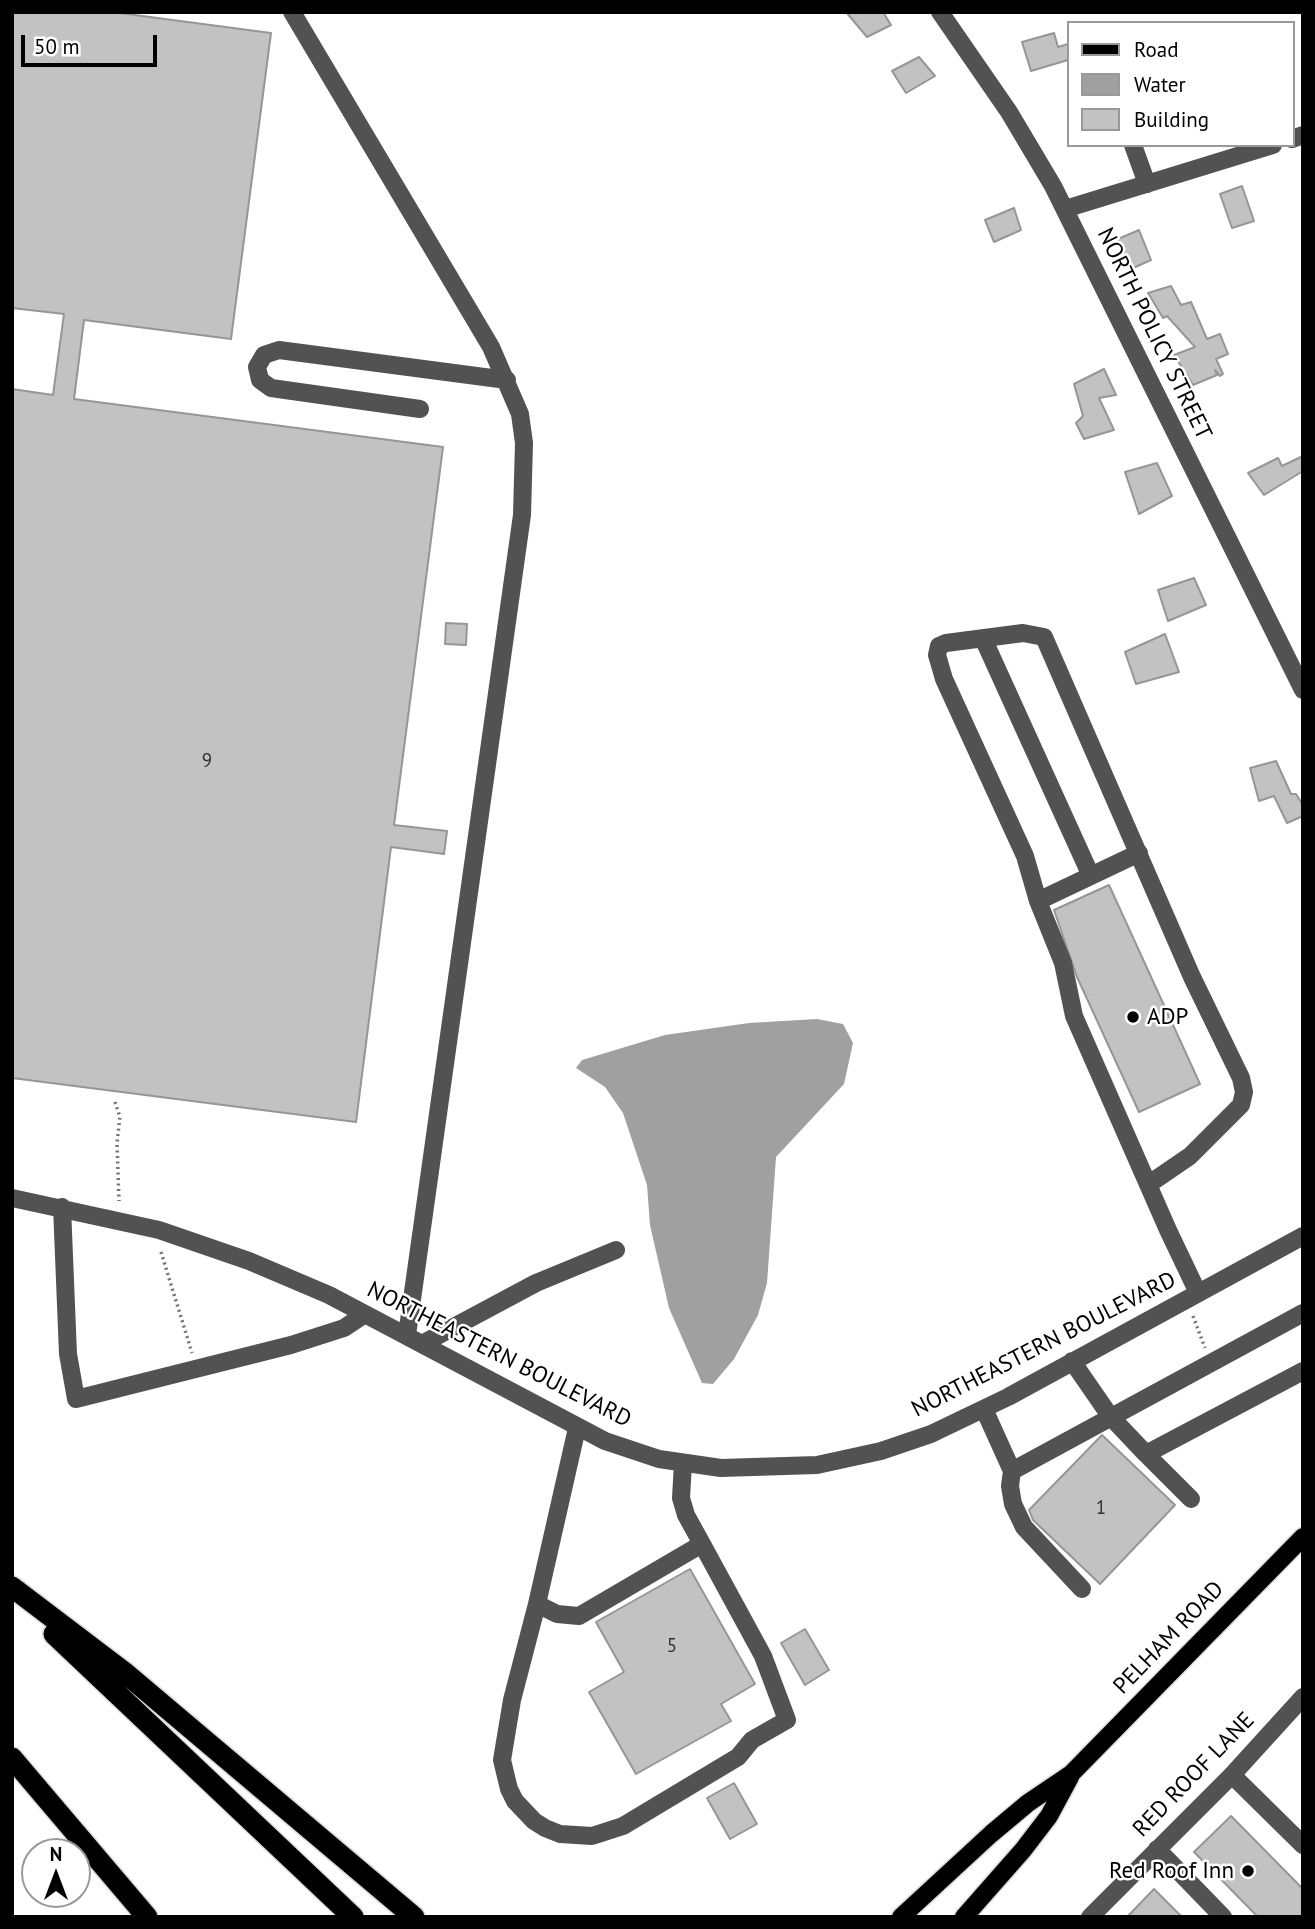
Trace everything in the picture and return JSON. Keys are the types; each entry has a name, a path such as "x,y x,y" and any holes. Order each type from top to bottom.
{"highway":[{"path":"12,1587 124,1672 414,1917"},
{"path":"12,1595 353,1917"},
{"path":"12,1758 147,1917"}],"main road":[{"name":"PELHAM ROAD","path":"901,1917 991,1834 1028,1803 1071,1774 1303,1537"},
{"name":"PELHAM ROAD","path":"964,1917 1049,1816 1071,1774"}],"street":[{"path":"292,12 473,314 507,380 520,414 524,443 522,515 414,1339"},
{"name":"NORTH POLICY STREET","path":"940,12 1015,121 1065,209 1303,690"},
{"path":"1134,147 1147,184"},
{"path":"1065,209 1267,147"},
{"path":"420,408 271,388 260,380 257,367 264,355 279,350 507,380"},
{"path":"1149,1184 1190,1156 1241,1105 1244,1092 1241,1078 1044,636 1023,633 946,643 939,646 937,655 954,705 1025,856 1038,901 1063,963 1074,1016 1149,1184 1198,1293"},
{"path":"983,638 1091,876"},
{"path":"1038,901 1139,853"},
{"name":"NORTHEASTERN BOULEVARD","path":"12,1198 62,1207 207,1246 286,1276 414,1339 577,1428 629,1451 683,1463 755,1469 845,1460 931,1434 984,1409 1303,1237"},
{"path":"62,1207 68,1354 76,1399 290,1345 344,1328 365,1314"},
{"path":"414,1339 616,1250"},
{"path":"1012,1471 1303,1313"},
{"path":"1072,1361 1110,1416 1191,1499"},
{"path":"1146,1454 1303,1371"},
{"path":"984,1409 1012,1471 1010,1486 1013,1504 1024,1527 1082,1589"},
{"path":"577,1428 502,1760 509,1789 524,1812 545,1828 575,1837 607,1833 738,1757 752,1740 787,1720 763,1656 686,1515 681,1498 683,1463"},
{"path":"537,1604 557,1614 579,1616 702,1544"},
{"name":"RED ROOF LANE","path":"1090,1917 1303,1698"},
{"path":"1232,1774 1303,1845"},
{"path":"1157,1849 1223,1917"}],"path":[{"path":"115,1102 120,1117 117,1143 119,1201"},
{"path":"161,1252 190,1342"},
{"path":"1192,1314 1198,1333"}],"water":[{"path":"817,1019 843,1024 853,1043 844,1084 776,1157 767,1283 758,1315 734,1359 713,1384 702,1383 669,1308 650,1225 647,1185 623,1113 605,1087 576,1068 582,1060 665,1035 749,1023"}],"building":[{"path":"12,12 112,12 271,33 231,339 84,320 74,399 443,447 394,825 447,831 444,854 391,847 356,1122 12,1078 12,389 53,395 64,314 12,308"},
{"path":"846,12 883,12 891,25 867,37"},
{"path":"1054,33 1058,47 1066,45 1066,61 1031,71 1022,42"},
{"path":"919,57 935,76 906,93 892,71"},
{"path":"1242,186 1254,221 1232,228 1220,194"},
{"path":"1014,208 1021,230 994,242 985,220"},
{"path":"1139,230 1151,260 1131,269 1118,239"},
{"path":"1171,286 1181,305 1191,302 1207,339 1220,334 1228,354 1216,359 1223,374 1220,376 1215,370 1217,375 1193,385 1174,355 1195,347 1167,316 1163,318 1148,293"},
{"path":"1104,369 1116,395 1099,398 1114,430 1084,439 1076,423 1083,416 1074,384"},
{"path":"1303,456 1303,471 1264,495 1248,473 1278,458 1282,466"},
{"path":"1157,463 1172,496 1139,514 1125,472"},
{"path":"1194,578 1206,605 1168,621 1158,590"},
{"path":"446,623 467,624 466,645 445,644"},
{"path":"1165,634 1179,672 1136,684 1125,652"},
{"path":"1276,761 1291,794 1296,794 1303,805 1303,816 1287,823 1274,796 1259,801 1250,768"},
{"path":"1109,885 1200,1084 1139,1112 1077,977 1054,910"},
{"path":"1102,1435 1175,1505 1100,1584 1033,1520 1029,1510"},
{"path":"690,1569 755,1684 721,1704 731,1721 636,1774 589,1692 624,1672 596,1622"},
{"path":"805,1629 829,1670 805,1685 781,1643"},
{"path":"734,1783 757,1824 730,1839 707,1798"},
{"name":"Red Roof Inn","path":"1231,1816 1303,1889 1303,1917 1258,1917 1194,1852"},
{"path":"1154,1889 1182,1917 1127,1917"}],"place":[{"name":"ADP","path":"1133,1017"},
{"name":"Red Roof Inn","path":"1248,1871"}]}
